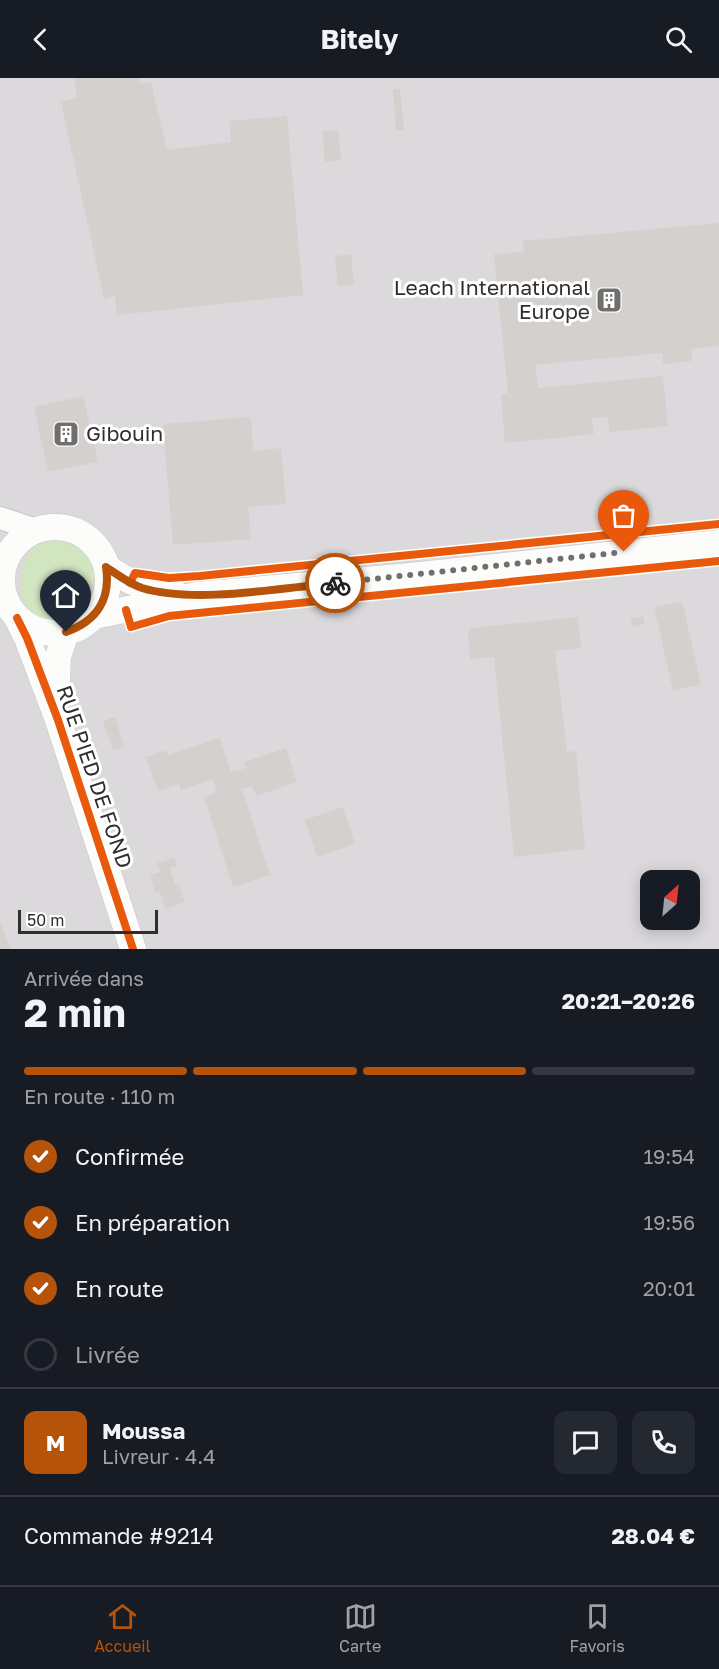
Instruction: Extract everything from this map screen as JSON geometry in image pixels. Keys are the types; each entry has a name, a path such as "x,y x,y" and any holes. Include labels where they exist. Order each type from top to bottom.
{"main road":[{"path":"53,526 80,532 97,547 106,567 108,580 106,596 94,616 82,626 55,634 37,630 17,618 6,604 2,591 2,560 16,543 36,530 53,526"},
{"path":"94,616 197,595 410,576 719,543"},
{"path":"106,567 142,588 197,595"},
{"name":"RUE PIED DE FOND","path":"17,618 27,638 58,720 133,949"},
{"name":"RUE PIED DE FOND","path":"58,720 55,686 58,657 66,632"}],"street":[{"path":"0,518 36,530"}],"shaded area":[{"path":"0,78 719,78 719,949 0,949"}],"green space":[{"path":"55,538 72,543 85,553 93,567 96,585 86,584 73,606 77,615 56,622 39,619 28,608 22,592 21,574 26,558 38,545"}],"building":[{"path":"74,78 138,78 140,84 151,82 167,150 231,142 229,121 287,116 303,295 117,315 115,296 104,299 61,102 77,98"},
{"path":"393,89 400,89 404,130 396,130"},
{"path":"338,130 341,160 325,162 322,131"},
{"name":"Leach International Europe","path":"719,223 719,346 691,349 692,361 663,364 662,353 535,365 538,388 663,376 668,426 610,432 608,417 592,418 594,434 505,443 501,394 508,393 494,254 524,252 523,241"},
{"path":"351,254 354,285 338,286 335,256"},
{"name":"Gibouin","path":"83,396 98,462 48,472 34,407"},
{"path":"251,417 253,451 281,448 286,504 248,507 251,539 173,545 163,424"},
{"path":"682,601 701,684 673,691 654,607"},
{"path":"643,616 645,624 632,627 631,619"},
{"path":"578,617 581,648 555,651 567,752 576,751 585,849 514,857 494,657 470,659 468,633 472,628"},
{"path":"115,717 124,746 113,750 103,721"},
{"path":"220,738 231,772 246,768 244,762 286,748 297,782 256,796 252,786 242,789 270,875 233,887 204,797 217,792 213,779 181,790 179,784 158,791 146,757 166,750 168,755"},
{"path":"343,807 355,844 317,857 305,820"},
{"path":"174,858 177,866 170,868 175,885 179,884 185,902 165,909 160,891 155,892 150,875 160,872 157,863"},
{"path":"0,922 11,949 0,949"}],"cycle path":[{"path":"130,583 135,573 169,578 200,576 719,524"},
{"path":"126,610 131,627 169,616 719,561"},
{"path":"17,618 27,638 58,720 133,949"}],"way so far":[{"path":"335,583 624,552"}],"place":[{"name":"Leach International Europe","path":"609,300"},
{"name":"Gibouin","path":"66,434"}],"route":[{"path":"66,632 86,623 102,605 108,586 106,567 142,588 197,595 335,583"}]}
